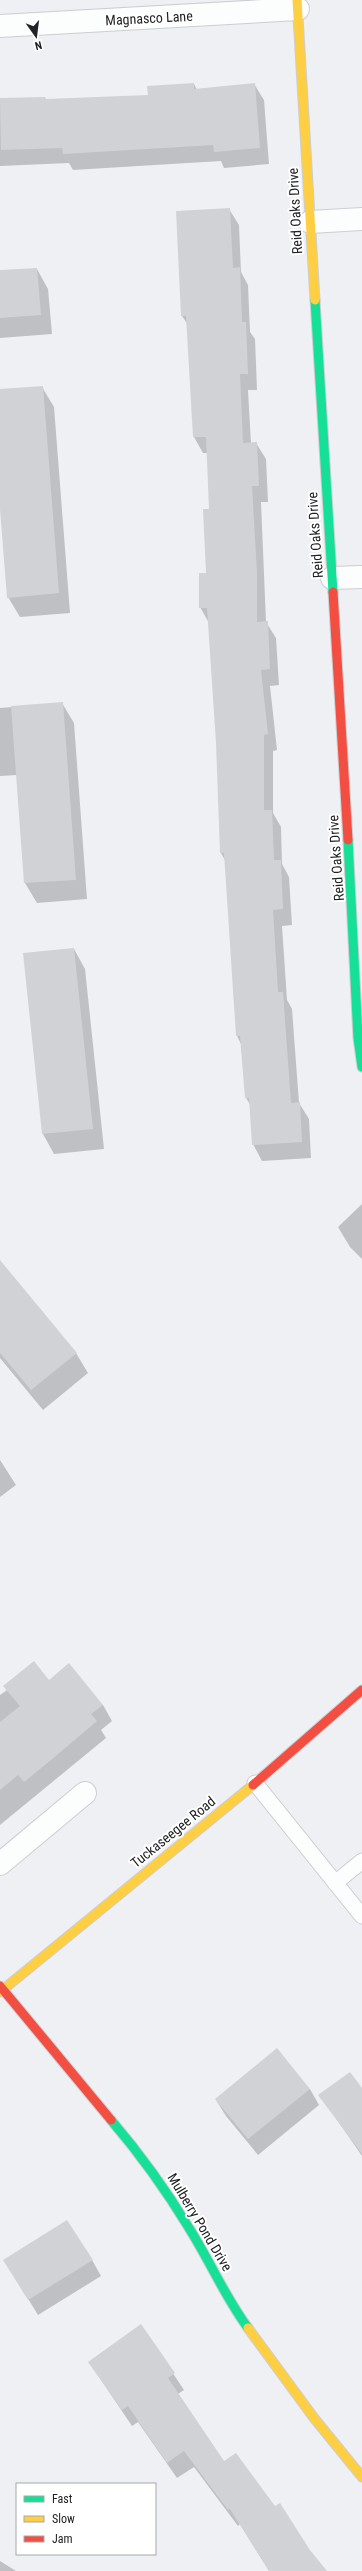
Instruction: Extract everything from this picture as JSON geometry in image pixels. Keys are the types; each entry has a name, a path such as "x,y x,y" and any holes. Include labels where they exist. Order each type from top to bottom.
{"street":[{"name":"Magnasco Lane","path":"0,26 298,4"},
{"name":"Reid Oaks Drive","path":"298,4 356,963 358,1038 362,1067"},
{"path":"310,222 362,219"},
{"path":"332,578 362,577"},
{"name":"Tuckaseegee Road","path":"1,1989 255,1782 362,1690"},
{"path":"0,1864 85,1793"},
{"name":"Mulberry Pond Drive","path":"1,1989 150,2166 190,2229 234,2309 314,2418 362,2477"}],"lane":[{"path":"255,1782 334,1883 362,1916"},
{"path":"334,1883 362,1861"}],"building":[{"path":"194,83 194,89 255,83 260,148 214,152 213,145 63,154 62,148 1,150 0,98 45,97 46,99 148,95 147,86"},
{"path":"230,208 233,268 240,267 242,322 246,322 248,374 240,374 243,443 257,442 259,486 252,486 257,573 257,622 268,621 270,669 261,670 268,734 264,735 264,810 272,810 274,860 281,860 283,909 273,910 278,992 283,992 291,1103 300,1102 302,1142 252,1145 249,1098 245,1098 240,1036 236,1036 224,853 220,853 216,743 207,608 199,608 199,573 206,573 203,509 209,509 206,437 193,437 186,316 181,316 176,211"},
{"path":"37,268 41,315 0,318 0,270"},
{"path":"43,386 59,593 7,598 0,509 0,389"},
{"path":"63,702 76,880 24,883 11,706"},
{"path":"74,948 93,1129 42,1134 23,953"},
{"path":"0,1260 77,1353 31,1390 0,1353"},
{"path":"34,1661 49,1680 69,1663 103,1705 91,1714 97,1721 51,1760 24,1782 18,1775 0,1790 0,1722 20,1706 3,1686"},
{"path":"277,2048 310,2089 248,2139 215,2099"},
{"path":"350,2072 362,2088 362,2154 318,2095"},
{"path":"67,2220 93,2260 28,2300 3,2260"},
{"path":"141,2324 175,2373 168,2378 224,2461 236,2453 275,2506 280,2503 310,2550 327,2571 269,2571 230,2509 228,2510 184,2451 167,2463 128,2406 122,2410 88,2362"}],"traffic: fast":[{"path":"315,300 333,592"},
{"path":"348,840 358,1038 362,1067"},
{"path":"111,2120 152,2172 171,2200 197,2240 232,2304 248,2328"}],"traffic: slow":[{"path":"297,0 315,300"},
{"path":"0,1992 253,1785"},
{"path":"248,2328 314,2418 362,2477"}],"traffic: jam":[{"path":"333,592 348,840"},
{"path":"253,1785 362,1690"},
{"path":"0,1986 111,2120"}]}
